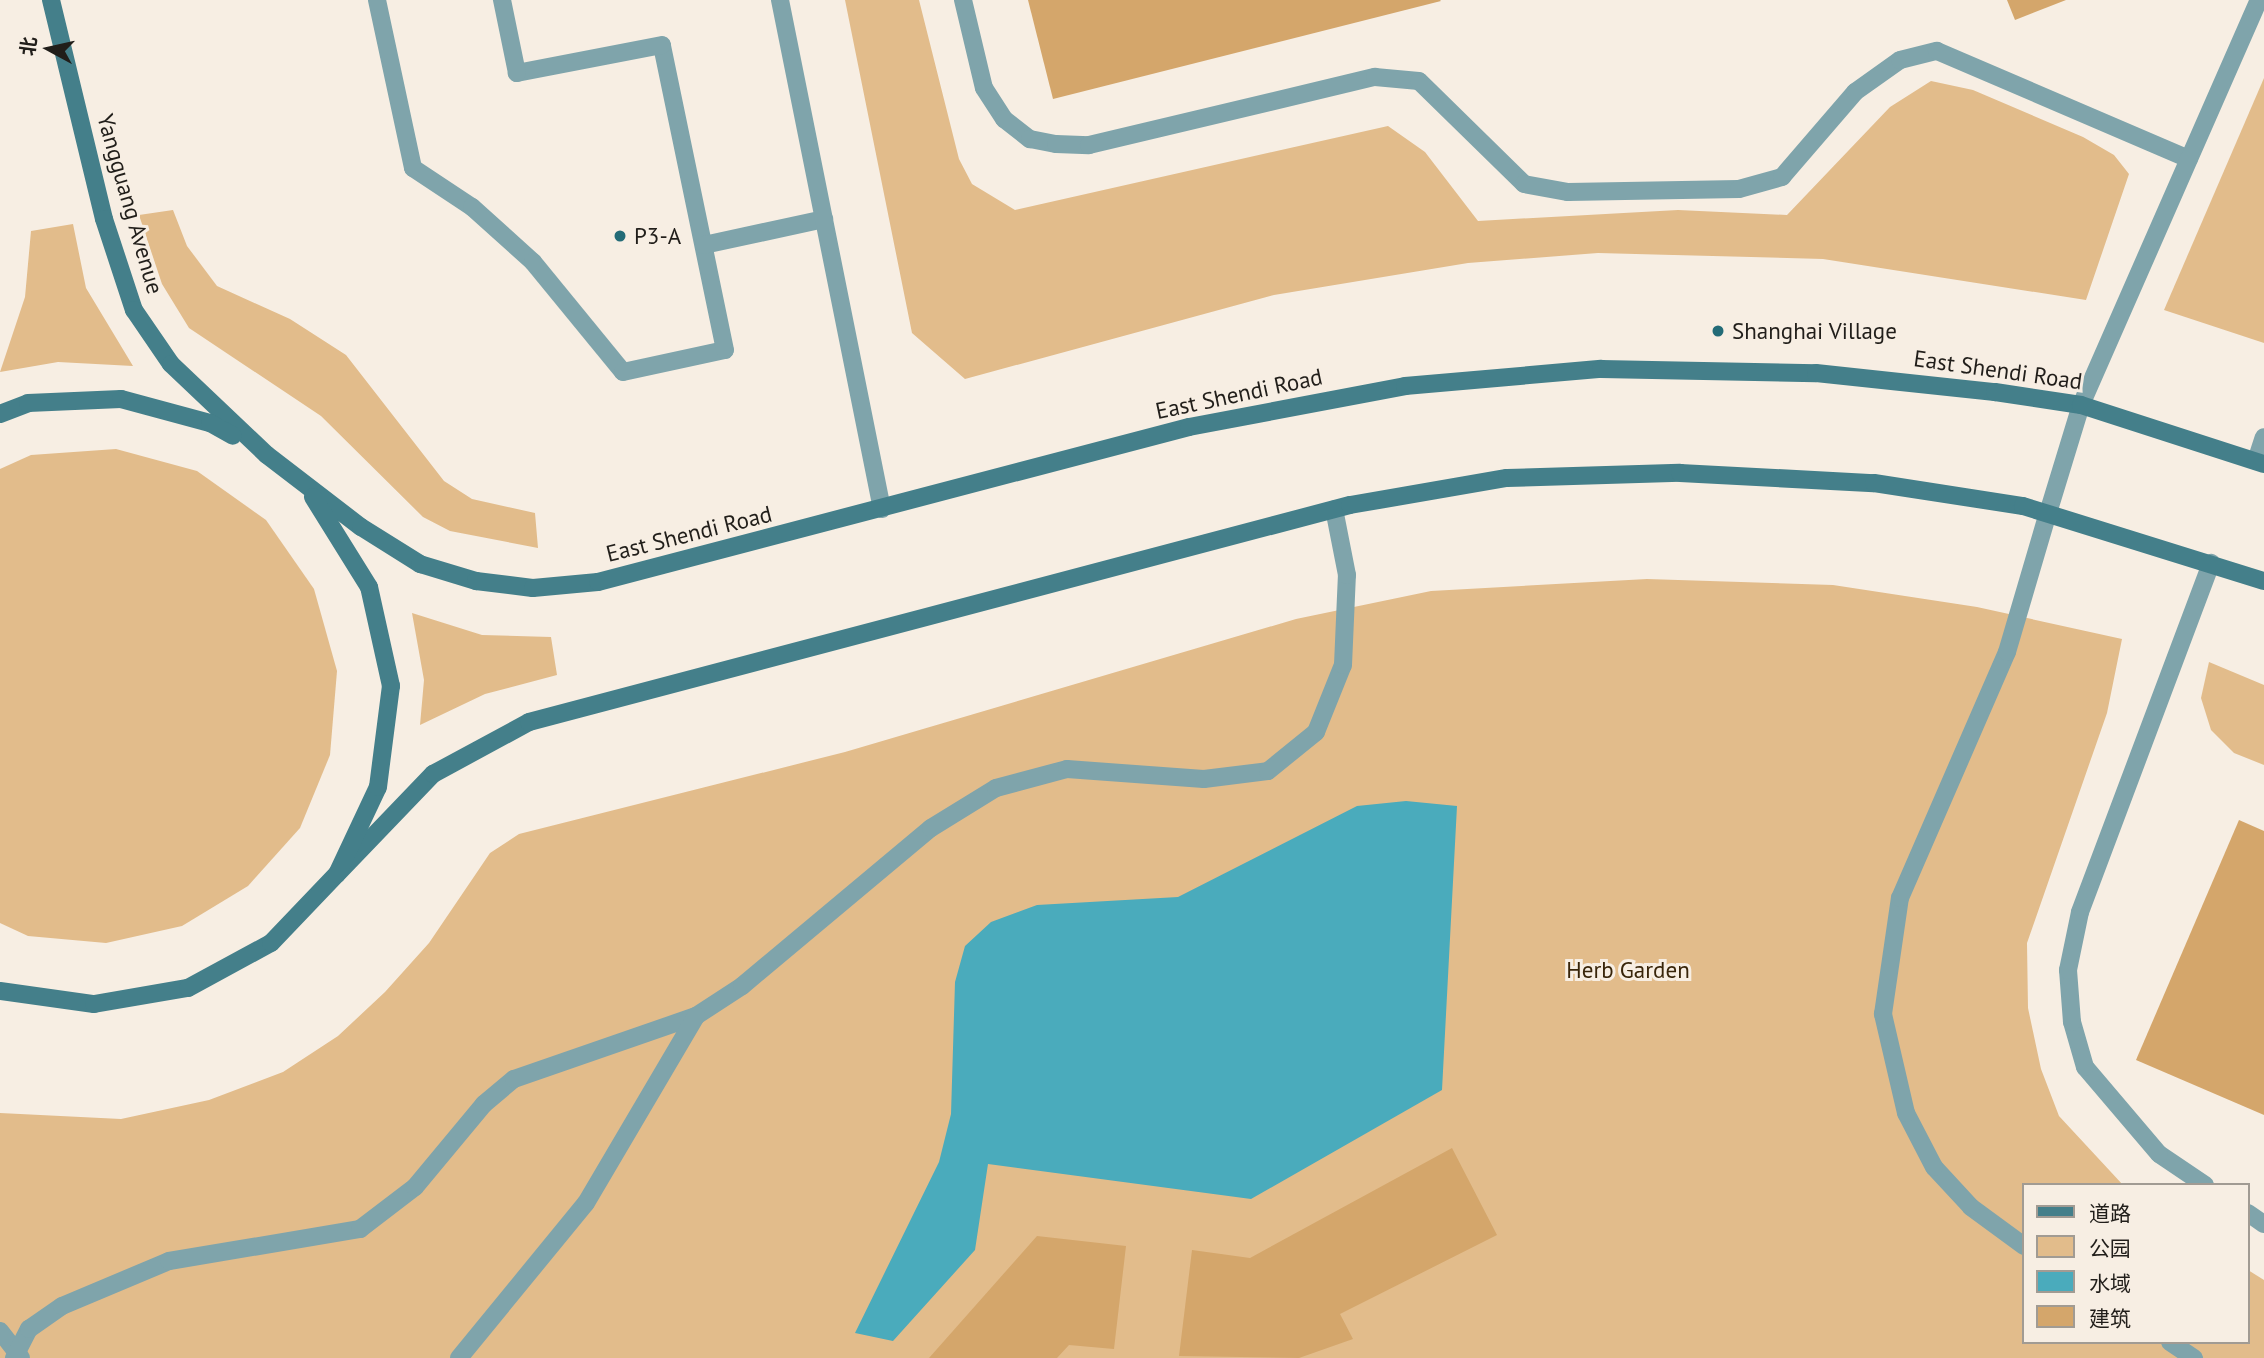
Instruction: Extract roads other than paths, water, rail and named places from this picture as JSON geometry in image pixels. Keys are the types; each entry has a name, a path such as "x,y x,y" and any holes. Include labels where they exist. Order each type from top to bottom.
{"street":[{"name":"Yangguang Avenue","path":"51,0 104,219 134,310 211,406 267,455"},
{"path":"377,0 413,168 472,207 533,262 623,372 726,350 662,45 517,73 502,0"},
{"path":"780,0 882,509"},
{"path":"963,0 984,88 1004,119 1030,139 1056,144 1089,145 1375,77 1419,81 1457,112 1524,184 1568,192 1739,189 1782,177 1855,92 1900,60 1937,51 2189,159"},
{"path":"2022,1245 1971,1207 1934,1167 1906,1113 1883,1014 1900,898 2007,652 2081,405 2259,0"},
{"path":"704,245 824,219"},
{"name":"East Shendi Road","path":"267,455 420,564 533,588 669,566 1189,427 1444,383 1601,369 1816,373 2081,405 2260,463"},
{"path":"0,414 28,404 121,399 210,423 267,455 316,500 369,587 391,686 378,788 337,874"},
{"path":"2260,463 2264,437"},
{"path":"0,991 94,1004 188,988 271,943 433,774 529,722 1334,509 1507,478 1680,473 1874,483 2048,513 2264,581"},
{"path":"17,1356 29,1329 62,1306 169,1261 360,1229 415,1187 484,1104 513,1079 696,1016 742,986 964,804 1032,774 1068,769 1203,779 1268,771 1316,732 1343,665 1347,575 1334,509"},
{"path":"2202,1183 2159,1154 2085,1067 2072,1022 2068,970 2080,912 2211,563"},
{"path":"459,1358 586,1203 696,1016"},
{"path":"0,1331 17,1356"},
{"path":"2173,1344 2194,1358"}],"water":[{"path":"1406,801 1457,806 1442,1090 1251,1199 988,1164 975,1250 893,1341 855,1333 939,1162 951,1114 955,982 965,946 991,922 1037,905 1178,897 1357,806"}],"place":[{"name":"P3-A","path":"620,236"},
{"name":"Shanghai Village","path":"1718,331"}],"park label":[{"name":"Herb Garden","path":"1628,970"}]}
